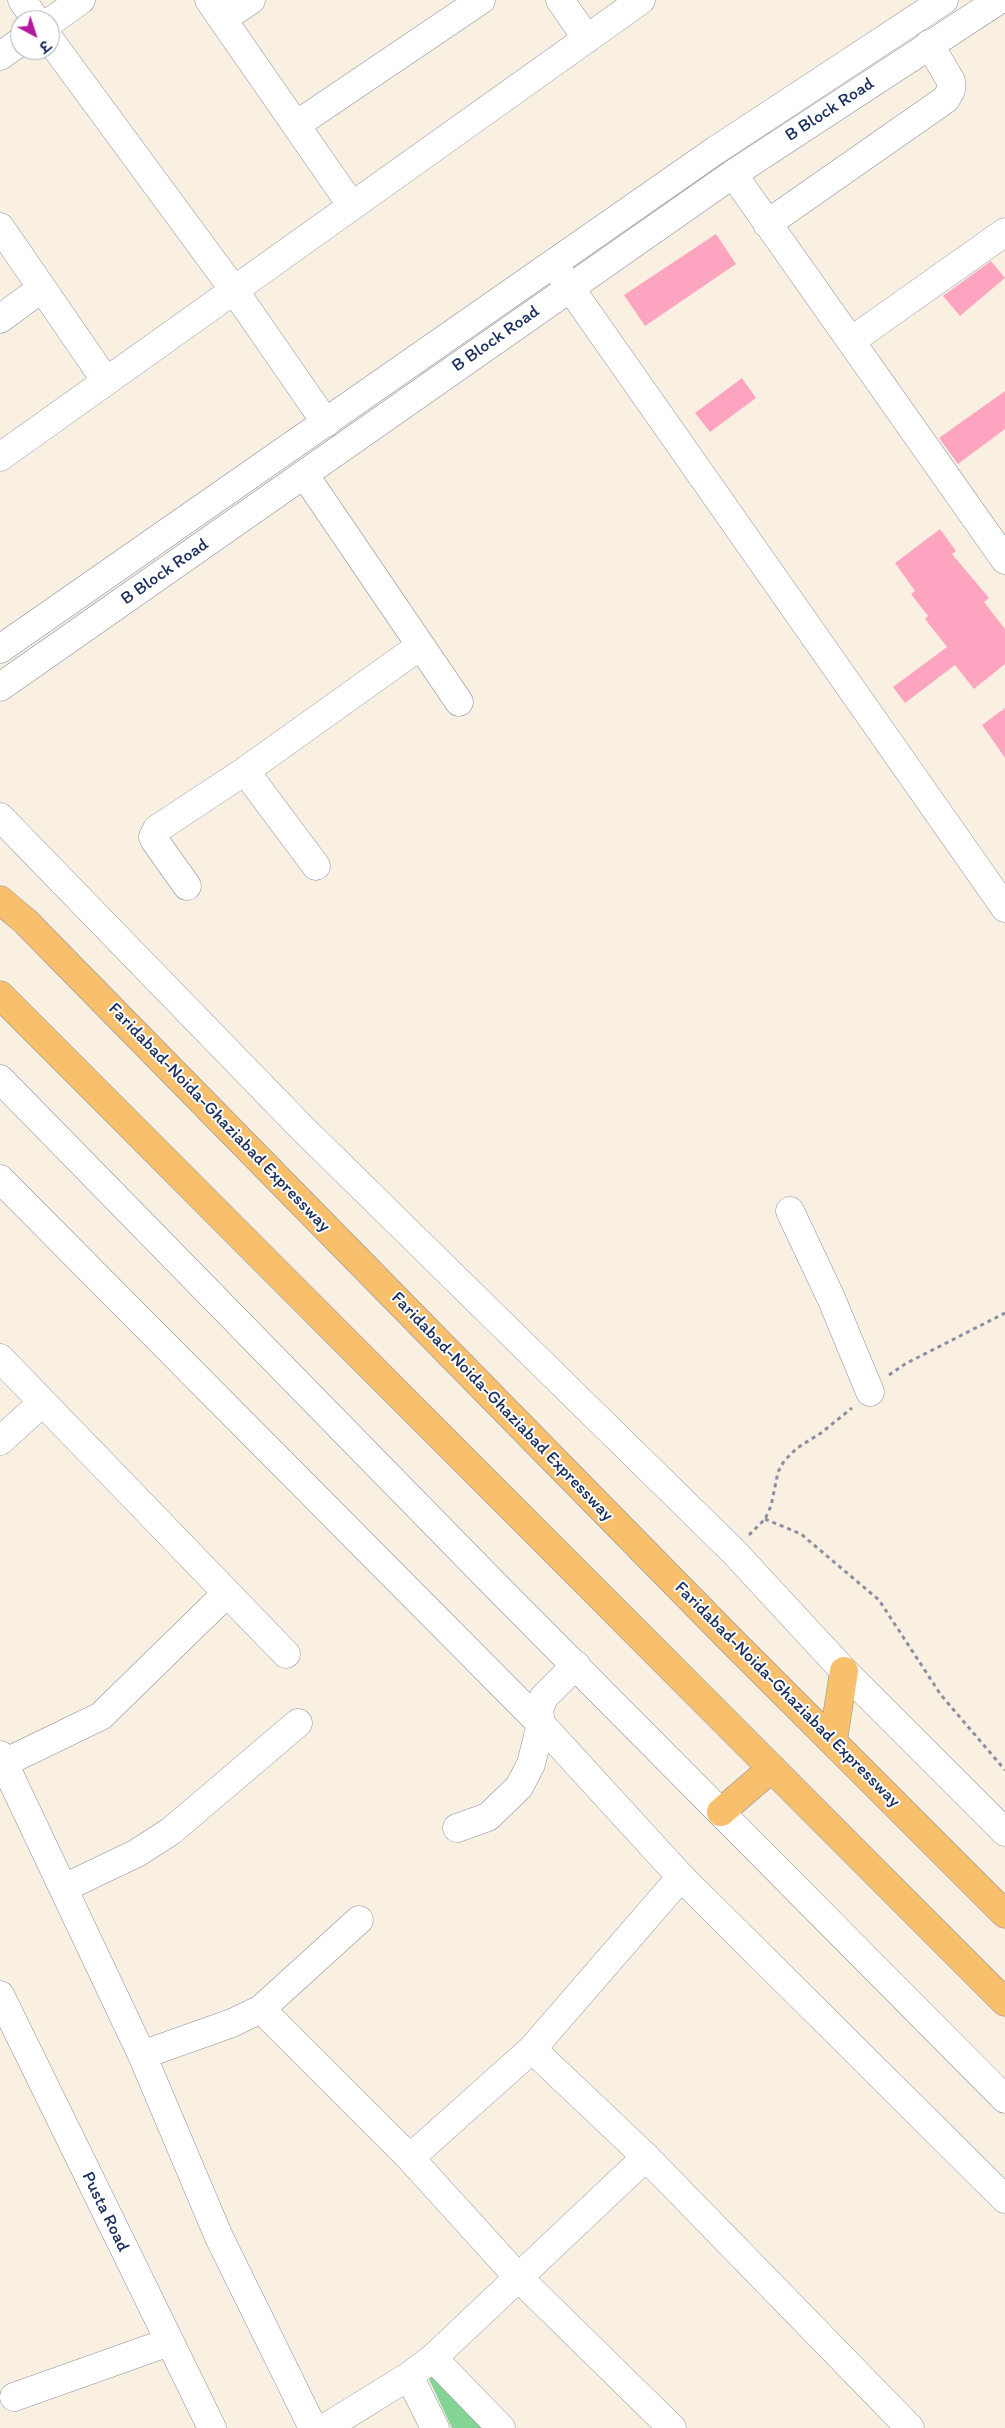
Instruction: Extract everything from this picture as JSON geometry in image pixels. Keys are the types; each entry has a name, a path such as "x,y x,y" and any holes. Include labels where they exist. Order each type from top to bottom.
{"main road":[{"name":"Faridabad-Noida-Ghaziabad Expressway","path":"0,900 25,921 725,1634 1005,1914"},
{"path":"0,995 682,1676 1005,2002"},
{"path":"833,1741 844,1671"},
{"path":"721,1812 772,1768"}],"street":[{"path":"60,15 81,0"},
{"path":"251,0 216,10 352,206"},
{"path":"296,125 481,0"},
{"path":"560,0 587,39"},
{"path":"0,456 641,0"},
{"path":"767,224 946,99 951,90 951,81 939,38 936,2"},
{"name":"B Block Road","path":"0,649 554,265 716,150 936,2"},
{"name":"B Block Road","path":"0,687 733,174 992,2"},
{"path":"60,54 234,290 326,423"},
{"path":"733,174 1005,560"},
{"path":"0,227 106,381"},
{"path":"851,341 1005,232"},
{"path":"554,265 1000,892"},
{"path":"0,319 42,288"},
{"path":"304,474 459,702"},
{"path":"187,886 155,841 154,833 245,771 420,646"},
{"path":"245,771 316,866"},
{"path":"0,817 302,1128 734,1552 844,1671 1005,1832"},
{"path":"0,1078 1005,2099"},
{"path":"0,1179 541,1724 681,1877 1005,2199"},
{"path":"790,1211 831,1298 870,1392"},
{"path":"0,1358 286,1654"},
{"path":"0,1441 42,1403"},
{"path":"227,1593 101,1716 2,1759 142,2055 219,2237 313,2428"},
{"path":"457,1828 488,1817 519,1787 531,1764 541,1724 539,1710 544,1697 576,1665"},
{"path":"64,1888 137,1853 171,1832 298,1723"},
{"path":"410,2158 532,2049 681,1877"},
{"path":"142,2055 232,2023 261,2009 359,1920"},
{"name":"Pusta Road","path":"0,1995 212,2428"},
{"path":"261,2009 410,2158 518,2276 672,2428"},
{"path":"532,2049 646,2157 910,2428"},
{"path":"325,2428 409,2376 433,2358 646,2157"},
{"path":"14,2397 169,2342"},
{"path":"433,2358 501,2428"},
{"path":"409,2376 435,2428"}],"path":[{"path":"734,1552 765,1519 771,1506 778,1472 784,1461 797,1448 840,1419 905,1364 1005,1314"},
{"path":"765,1519 802,1534 879,1600 941,1695 1005,1770"}],"green space":[{"path":"431,2375 482,2428 452,2428 428,2377"}],"building":[{"path":"716,234 736,264 645,326 624,295"},
{"path":"991,261 1005,278 960,316 943,296"},
{"path":"742,378 756,398 710,432 695,413"},
{"path":"1005,391 1005,429 958,464 939,438"},
{"path":"940,529 956,551 952,554 989,598 984,602 1005,629 1005,664 974,689 955,665 905,703 893,687 947,647 925,619 928,616 911,594 915,591 895,563"},
{"path":"1005,708 1005,758 982,725"}]}
